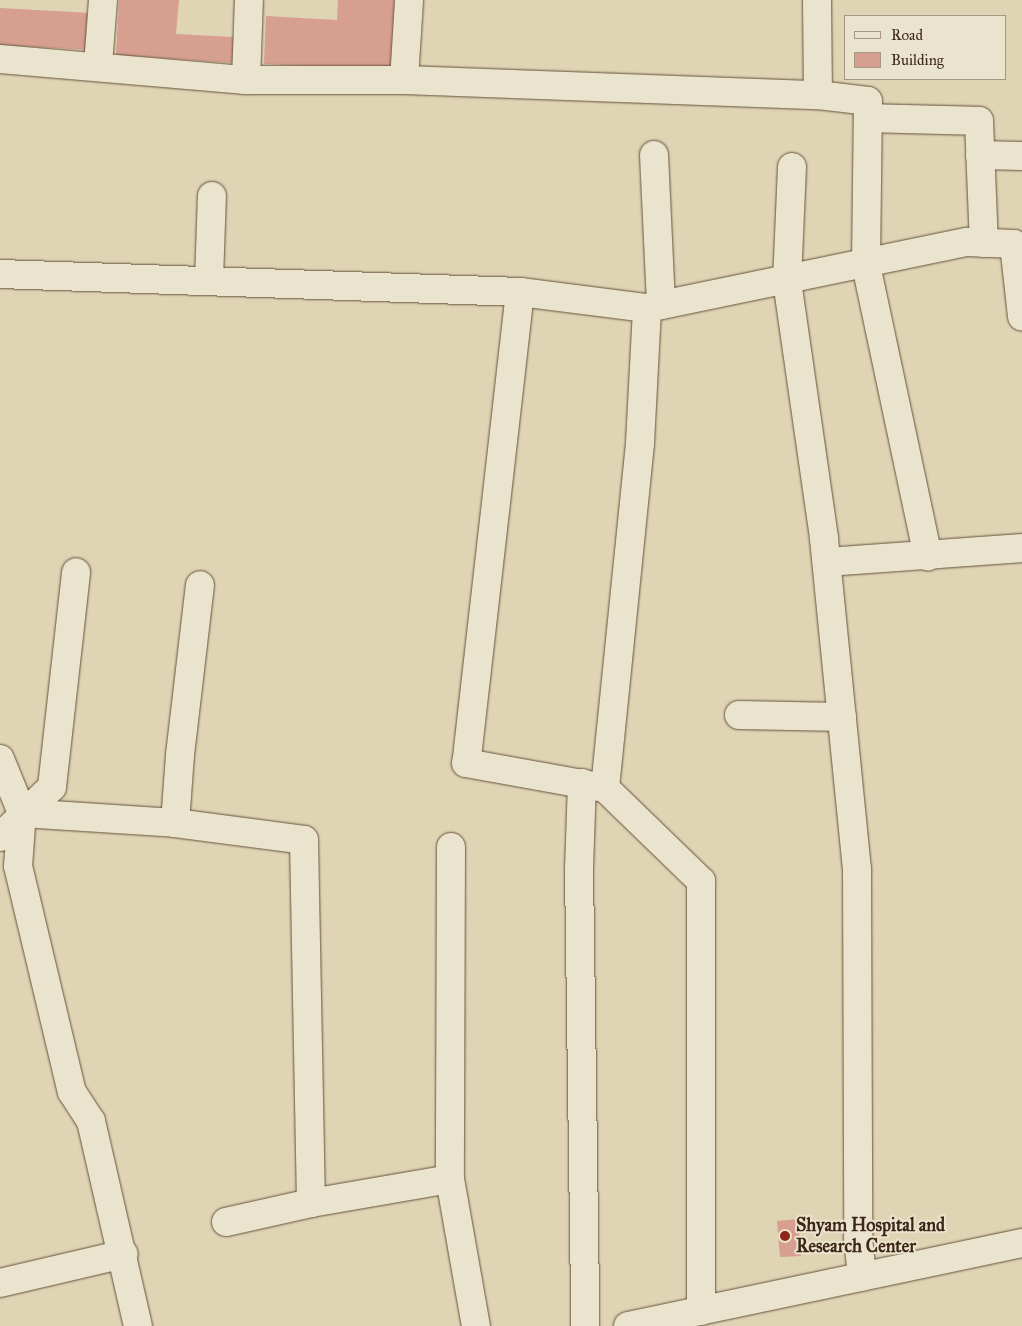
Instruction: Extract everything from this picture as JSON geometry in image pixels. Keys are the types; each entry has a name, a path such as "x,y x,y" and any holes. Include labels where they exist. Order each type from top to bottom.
{"street":[{"path":"98,65 102,0"},
{"path":"246,80 249,0"},
{"path":"404,80 409,0"},
{"path":"817,0 818,95"},
{"path":"0,59 98,65 246,80 404,80 818,95 868,100 866,265 928,556"},
{"path":"868,118 979,121 984,243"},
{"path":"585,1326 579,868 594,785 640,443 654,307 654,155"},
{"path":"980,155 1022,156"},
{"path":"792,167 787,281 826,562 857,869 858,1227 862,1277"},
{"path":"208,280 212,196"},
{"path":"0,274 520,292 654,307 866,265 967,242 1014,244 1021,309"},
{"path":"520,292 466,763 594,785 701,881 701,1311"},
{"path":"826,562 1022,548"},
{"path":"0,837 22,813 52,787 76,572"},
{"path":"175,823 180,755 200,585"},
{"path":"739,714 842,717"},
{"path":"0,759 22,813 18,866 72,1092 91,1121 124,1254 138,1326"},
{"path":"22,813 175,823 304,840 311,1203"},
{"path":"451,848 450,1179 476,1326"},
{"path":"226,1222 311,1203 450,1179"},
{"path":"628,1326 1022,1243"},
{"path":"0,1283 124,1254"}],"building":[{"path":"119,0 179,0 176,34 234,37 232,63 116,55"},
{"path":"338,0 396,0 393,70 264,64 266,16 337,20"},
{"path":"0,8 91,13 88,50 0,45"},
{"path":"798,1219 801,1256 780,1257 777,1221"}],"place":[{"name":"Shyam Hospital and Research Center","path":"785,1236"}]}
